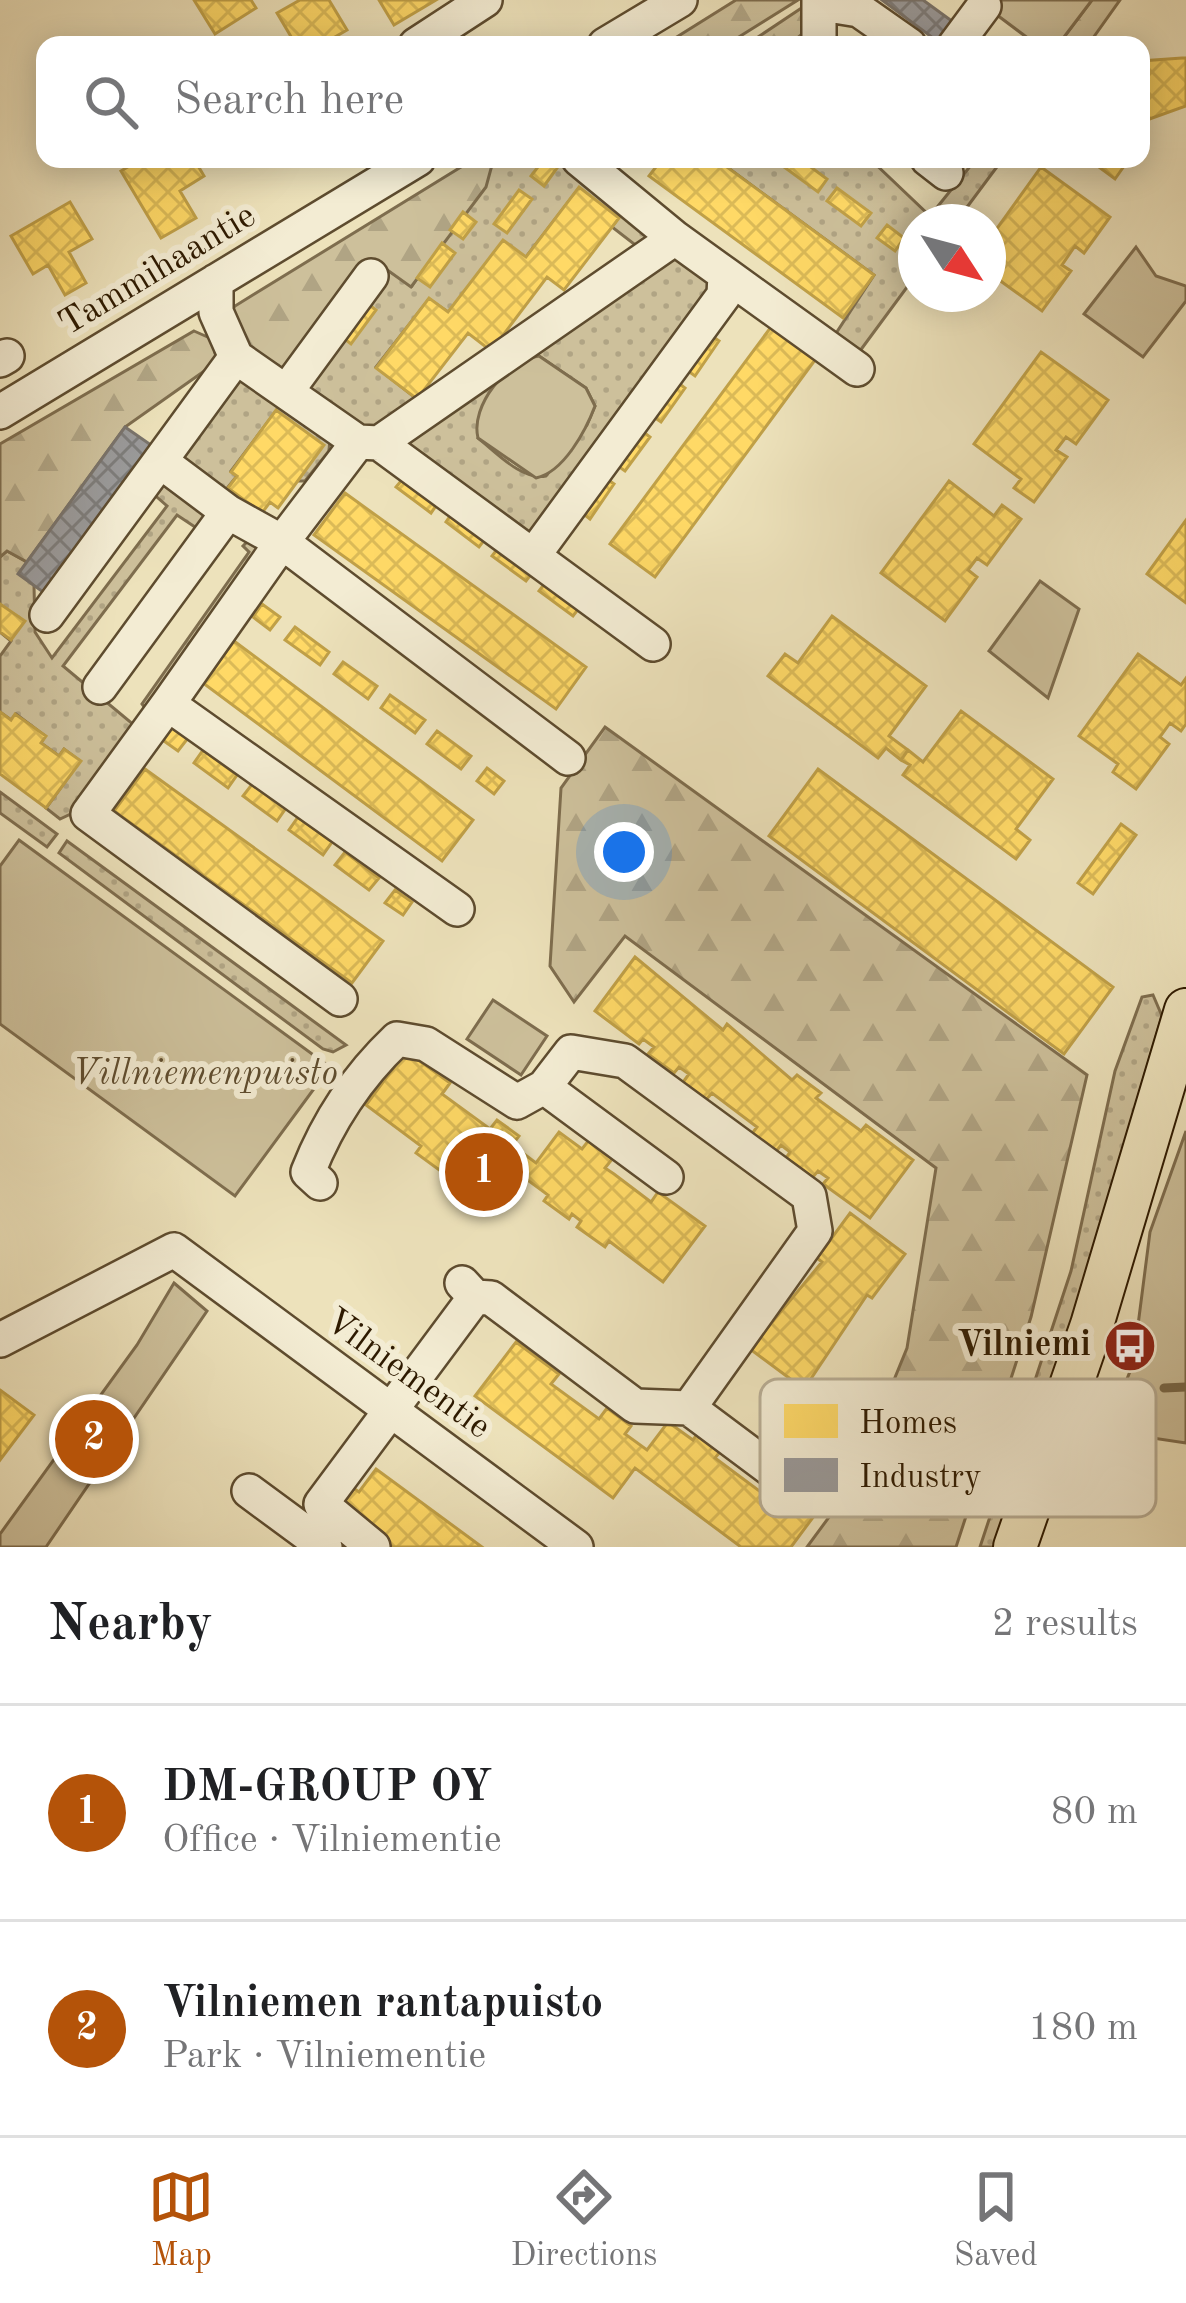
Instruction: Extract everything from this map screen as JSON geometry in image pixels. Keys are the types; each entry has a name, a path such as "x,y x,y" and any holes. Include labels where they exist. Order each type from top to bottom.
{"main road":[{"path":"1073,1379 1186,1010"},
{"path":"1015,1547 1025,1517"}],"street":[{"path":"430,36 485,0"},
{"path":"620,36 680,0"},
{"path":"819,36 821,2 859,10 896,36"},
{"path":"962,36 985,6"},
{"name":"Tammihaantie","path":"0,412 403,168"},
{"path":"590,168 675,238 857,369"},
{"path":"340,999 88,814 282,542 368,443 675,238"},
{"path":"533,556 724,296 725,274"},
{"path":"286,392 371,277"},
{"path":"216,281 216,312 236,357 533,556 653,644"},
{"path":"47,615 236,357"},
{"path":"160,461 228,512 282,542 568,758"},
{"path":"100,687 228,512"},
{"path":"167,704 457,909"},
{"path":"320,1183 308,1172 320,1143 367,1067 397,1039 426,1044 518,1102 544,1087 571,1052 626,1061 809,1196 815,1231 688,1408"},
{"path":"544,1087 666,1177"},
{"name":"Vilniementie","path":"0,1340 174,1250 194,1264 249,1325 328,1381 392,1412 576,1547"},
{"path":"373,1547 321,1504 392,1412 430,1344 468,1290 491,1298 635,1406 688,1408 760,1461"},
{"path":"249,1491 325,1547"}],"green space":[{"path":"736,0 798,0 740,36 678,36"},
{"path":"977,0 1092,0 1065,36 1025,36"},
{"path":"1092,0 1120,0 1094,36 1065,36"},
{"path":"809,3 813,25 800,36 760,36"},
{"path":"459,168 491,168 486,187 411,287 379,264 286,376 246,348 228,316 235,306"},
{"path":"491,168 580,168 651,225 647,254 612,227 618,218 579,188 526,257 448,312 429,299 376,367 417,399 398,427 361,428 299,383 383,267 412,286"},
{"path":"728,168 879,168 917,204 898,204 898,299 854,359 831,341 874,275"},
{"path":"969,168 996,168 969,204 940,204"},
{"path":"1136,247 1156,276 1186,286 1186,301 1143,357 1084,314"},
{"path":"666,253 720,276 529,542 395,439 497,370 506,376 478,438 519,470 546,476 587,425 595,406 586,388 539,356 511,372 502,366"},
{"path":"194,331 212,339 217,362 125,427 27,562 7,551 0,557 0,444"},
{"path":"539,356 586,388 595,406 565,459 536,478 478,438 477,425 494,386 515,366"},
{"path":"231,373 330,437 329,451 305,481 297,481 276,411 231,471 237,476 228,487 235,493 229,496 188,471 176,446"},
{"path":"168,483 200,505 207,518 198,529 177,515 63,666 134,725 79,810 60,819 46,808 80,761 64,749 59,756 41,743 45,736 16,714 11,720 0,712 0,656 11,641 0,632 0,557 7,551 27,562 19,574 34,585 35,632 52,658 167,506 150,491"},
{"path":"250,539 266,543 145,708 142,704 249,552 243,546"},
{"path":"1040,581 1079,609 1048,698 989,651"},
{"path":"605,727 1087,1075 1031,1317 1011,1379 894,1379 907,1348 936,1168 625,936 574,1002 550,966 561,788"},
{"path":"0,792 57,834 47,847 0,813"},
{"name":"Villniemenpuisto","path":"19,840 330,1067 235,1196 0,1024 0,866"},
{"path":"67,841 346,1045 333,1052 323,1049 59,853"},
{"path":"1153,995 1162,1016 1066,1343 1053,1379 1035,1379 1071,1271 1115,1071 1142,997"},
{"path":"493,1000 547,1036 521,1075 467,1039"},
{"path":"1186,1131 1186,1443 1156,1438 1156,1379 1127,1379 1133,1364 1150,1232"},
{"path":"174,1283 207,1311 46,1547 0,1547 0,1534 137,1345"},
{"path":"829,1517 966,1517 956,1547 807,1547"},
{"path":"990,1517 1005,1517 994,1547 980,1547"}],"building: Homes":[{"path":"194,0 251,0 256,8 215,34"},
{"path":"300,0 329,0 347,30 337,36 291,36 277,13"},
{"path":"379,0 436,0 394,25"},
{"path":"1186,58 1186,106 1150,119 1150,60"},
{"path":"199,168 204,176 180,191 196,218 161,238 121,171"},
{"path":"537,168 557,168 544,186 531,176"},
{"path":"655,168 728,168 874,275 843,318 649,176"},
{"path":"785,168 812,168 827,179 818,192"},
{"path":"1040,168 1110,217 1084,253 1075,246 1062,265 1071,271 1042,311 1006,285 1006,216"},
{"path":"1100,168 1123,168 1115,179"},
{"path":"579,187 619,218 564,290 547,277 491,351 468,333 417,399 376,368 429,298 448,312 503,240 526,257"},
{"path":"837,188 871,213 861,226 827,201"},
{"path":"519,190 532,199 507,233 494,224"},
{"path":"70,202 92,239 69,252 86,283 65,295 48,265 33,274 11,236"},
{"path":"463,212 476,222 463,239 450,230"},
{"path":"887,225 898,233 898,247 895,251 877,238"},
{"path":"442,243 455,253 430,287 417,278"},
{"path":"363,300 376,310 351,344 338,334"},
{"path":"771,327 815,360 655,577 610,544"},
{"path":"706,332 719,341 695,376 681,366"},
{"path":"1041,352 1108,400 1076,444 1066,437 1056,450 1067,457 1034,502 1014,488 1021,479 974,444"},
{"path":"672,378 685,388 661,422 648,413"},
{"path":"276,410 324,445 278,508 270,502 262,513 228,488 237,476 231,472"},
{"path":"637,427 650,437 625,471 612,462"},
{"path":"406,475 440,500 431,513 396,487"},
{"path":"601,475 614,484 590,519 577,509"},
{"path":"949,481 994,516 1002,505 1021,519 987,565 977,558 968,570 977,577 945,621 881,573"},
{"path":"345,493 586,667 556,709 314,535"},
{"path":"455,509 489,534 479,547 446,522"},
{"path":"1186,520 1186,603 1147,574"},
{"path":"502,543 536,568 526,581 492,556"},
{"path":"549,578 583,603 573,616 539,591"},
{"path":"0,604 25,621 11,640 0,632"},
{"path":"262,604 280,617 270,630 253,617"},
{"path":"832,616 926,686 889,736 908,750 901,760 886,748 878,758 768,676 785,654 798,663"},
{"path":"295,627 329,652 320,665 285,640"},
{"path":"234,641 473,820 442,861 203,683"},
{"path":"1138,654 1181,685 1186,678 1186,724 1181,731 1170,723 1160,737 1169,744 1136,789 1113,772 1118,764 1079,736"},
{"path":"343,662 377,686 368,699 334,674"},
{"path":"390,695 425,720 415,733 381,708"},
{"path":"961,711 1053,779 1016,829 1030,840 1016,859 903,775 910,765 901,760 908,750 923,762"},
{"path":"0,712 11,720 15,714 46,736 41,743 59,756 64,749 81,761 46,808 0,774"},
{"path":"171,726 188,738 178,751 161,739"},
{"path":"437,731 471,756 461,769 427,744"},
{"path":"203,750 237,775 228,788 194,763"},
{"path":"487,768 504,781 494,794 477,781"},
{"path":"145,769 383,941 352,983 114,811"},
{"path":"818,769 1113,987 1064,1054 769,836"},
{"path":"253,783 286,808 277,821 243,796"},
{"path":"298,817 332,842 323,855 289,830"},
{"path":"1121,824 1136,835 1093,894 1078,883"},
{"path":"345,852 379,878 369,890 335,865"},
{"path":"395,890 412,902 403,915 385,903"},
{"path":"635,957 723,1030 727,1024 792,1080 797,1075 821,1093 816,1098 861,1131 866,1125 913,1160 870,1218 823,1184 828,1178 818,1171 812,1178 786,1158 790,1152 781,1145 775,1153 751,1135 757,1127 712,1093 704,1102 681,1085 689,1074 679,1067 674,1073 648,1054 654,1047 643,1039 639,1044 595,1011"},
{"path":"406,1051 450,1083 442,1094 490,1129 497,1120 519,1136 512,1145 536,1163 559,1132 582,1149 589,1140 613,1158 605,1168 651,1202 658,1192 705,1226 663,1282 609,1241 605,1247 577,1227 581,1221 572,1214 569,1219 544,1201 548,1195 525,1178 503,1209 479,1191 476,1196 446,1167 442,1172 416,1153 421,1146 366,1105"},
{"path":"850,1213 905,1254 872,1298 867,1295 811,1379 790,1379 750,1349 822,1262 817,1258"},
{"path":"516,1342 559,1374 551,1384 599,1419 607,1408 631,1426 625,1434 647,1450 668,1422 693,1440 699,1431 723,1448 715,1458 760,1492 760,1517 813,1517 791,1547 741,1547 635,1468 613,1498 475,1396"},
{"path":"0,1390 34,1415 0,1460"},
{"path":"376,1469 482,1547 393,1547 338,1506 352,1487 359,1492"}],"building: Industry":[{"path":"882,0 923,0 956,24 947,36 930,36"},
{"path":"125,427 151,445 43,592 18,574"}],"waterway":[{"path":"1164,1388 1186,1387"}],"place":[{"name":"DM-GROUP OY","path":"484,1172"},
{"name":"Vilniemi","path":"1130,1346"},
{"name":"Vilniemen rantapuisto","path":"94,1439"}]}
